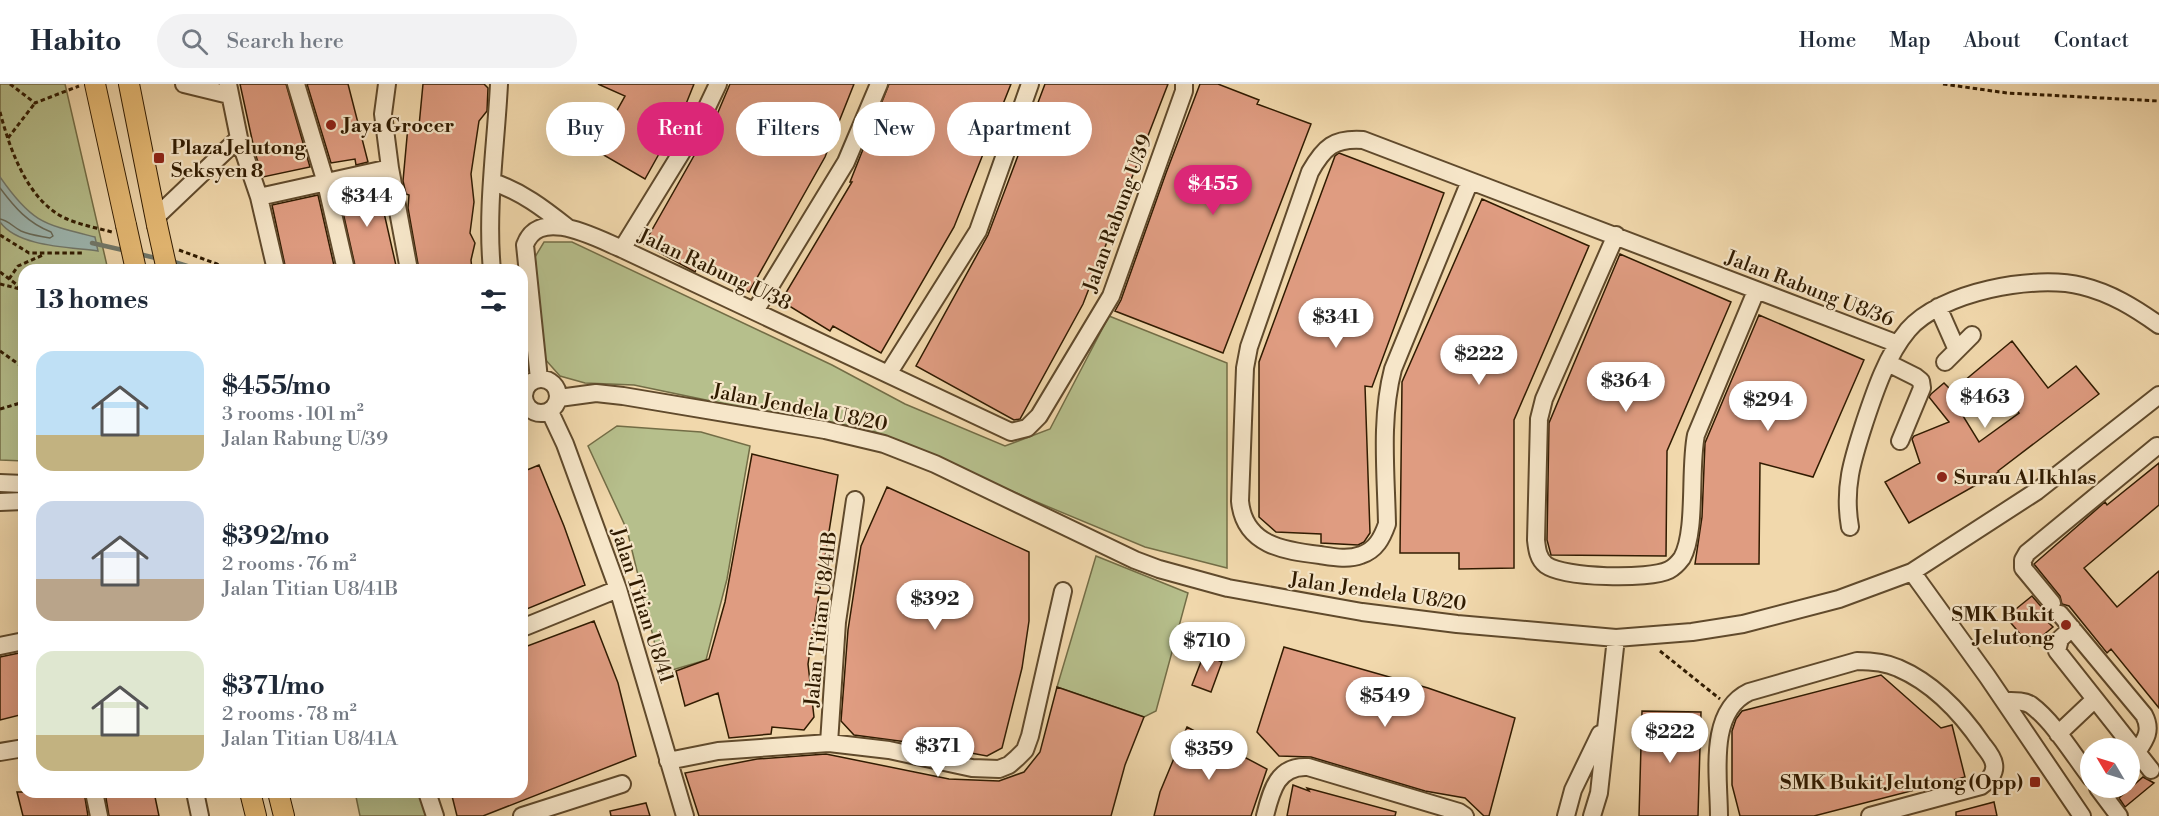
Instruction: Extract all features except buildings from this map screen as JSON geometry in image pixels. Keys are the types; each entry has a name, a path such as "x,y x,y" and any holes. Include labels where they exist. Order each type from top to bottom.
{"main road":[{"path":"94,84 123,230 134,264"},
{"path":"129,84 166,264"},
{"path":"252,798 256,816"},
{"path":"280,798 284,816"}],"street":[{"path":"184,84 228,90 239,138 260,197 275,264"},
{"path":"296,84 326,183 345,264"},
{"path":"387,84 383,114 390,168 408,264"},
{"path":"491,264 490,249 499,84"},
{"path":"622,249 699,124 718,84"},
{"path":"755,311 846,162 879,84"},
{"path":"888,374 978,231 1030,84"},
{"name":"Jalan Rabung U/39","path":"1011,432 1026,428 1039,416 1111,296 1184,91 1184,84"},
{"path":"157,221 239,138"},
{"name":"Jalan Rabung U8/36","path":"1470,181 1393,369 1387,392 1385,414 1387,524 1382,538 1361,556 1345,558 1289,552 1274,547 1261,539 1241,515 1245,368 1249,347 1310,172 1326,149 1336,142 1349,139 1363,140 1898,344 1909,329 1938,308 1963,296 2023,284 2057,283 2081,286 2112,296 2137,309 2159,325"},
{"path":"260,197 390,168"},
{"path":"493,182 513,189 535,202 567,227"},
{"name":"Jalan Rabung U/38","path":"527,264 525,245 533,231 544,227 567,227 622,249 1011,432"},
{"path":"1616,235 1544,399 1539,418 1536,540 1538,553 1544,564 1558,571 1618,577 1653,574 1668,570 1680,561 1687,547 1690,531 1692,452 1696,435 1756,291"},
{"name":"Jalan Rabung U/38","path":"528,274 539,379"},
{"path":"1938,308 1951,356 1972,335"},
{"path":"1850,527 1846,507 1852,460 1869,409 1898,344"},
{"path":"1888,363 1921,381 1922,388 1900,441"},
{"path":"528,385 539,379 557,388 554,405 540,414 531,410 528,406"},
{"name":"Jalan Jendela U8/20","path":"554,405 596,393 623,396 825,430 884,444 934,464 1135,560 1228,588 1362,612 1457,624 1616,638 1692,632 1743,624 1839,599 1912,572 2037,491 2159,394"},
{"name":"Jalan Titian U8/41","path":"554,405 565,444 618,589 685,816"},
{"path":"2140,748 2148,736 2147,721 2023,568 2023,560 2027,554 2157,446"},
{"path":"0,483 18,483"},
{"name":"Jalan Titian U8/41B","path":"829,743 837,622 855,500"},
{"path":"0,502 18,501"},
{"path":"1912,572 2082,816"},
{"path":"528,626 618,589"},
{"path":"668,761 718,751 829,743 889,750 972,768 999,769 1010,765 1024,750 1030,736 1063,591"},
{"path":"2072,628 2060,639 2057,651 2126,738"},
{"path":"1592,816 1599,793 1616,638"},
{"path":"0,646 18,642"},
{"path":"1719,816 1719,740 1723,722 1736,700 1749,692 1857,662 1872,661 1898,668 1940,695 1970,726 1995,766 1988,782 1981,786 1870,816"},
{"path":"2058,734 2095,699"},
{"path":"2004,701 2030,704 2058,734 2080,763"},
{"path":"1566,816 1573,790 1607,717"},
{"path":"0,753 18,749"},
{"path":"2140,756 2156,776"},
{"path":"1265,816 1280,777 1298,767 1308,767 1427,802 1465,816"},
{"path":"522,816 622,784"},
{"path":"95,798 99,816"},
{"path":"196,798 200,816"},
{"path":"430,798 435,816"},
{"path":"2106,798 2119,816"}],"path":[{"path":"10,84 35,102"},
{"path":"8,138 35,102 84,84"},
{"path":"1943,84 2007,93 2159,102"},
{"path":"0,112 18,165 35,192 55,212 65,219 123,230"},
{"path":"0,236 29,253 82,254"},
{"path":"177,250 217,264"},
{"path":"23,264 44,255"},
{"path":"9,279 18,266"},
{"path":"0,272 18,286"},
{"path":"0,284 18,289"},
{"path":"0,351 18,364"},
{"path":"0,409 18,404"},
{"path":"1642,636 1730,707"}],"green space":[{"path":"0,84 65,84 107,264 18,264 18,461 0,460"},
{"path":"544,242 572,242 832,365 905,404 1005,446 1050,429 1109,316 1227,363 1227,568 1145,547 914,447 862,427 797,419 634,385 585,383 560,376 544,358 535,257"},
{"path":"617,426 701,432 750,446 727,579 706,660 662,673 627,530 588,446"},
{"path":"1096,556 1188,593 1156,711 1144,717 1057,687"},
{"path":"356,798 422,798 428,816 360,816"}],"water":[{"path":"0,177 30,213 63,229 95,237 98,251 59,247 31,241 8,230 0,222"}],"waterway":[{"path":"92,243 127,251"},
{"path":"139,254 160,259"},
{"path":"171,261 181,264"}],"place":[{"name":"Jaya Grocer","path":"331,125"},
{"name":"Plaza Jelutong Seksyen 8","path":"159,158"},
{"name":"Surau Al Ikhlas","path":"1942,477"},
{"name":"SMK Bukit Jelutong","path":"2066,625"},
{"name":"SMK Bukit Jelutong (Opp)","path":"2035,782"}]}
